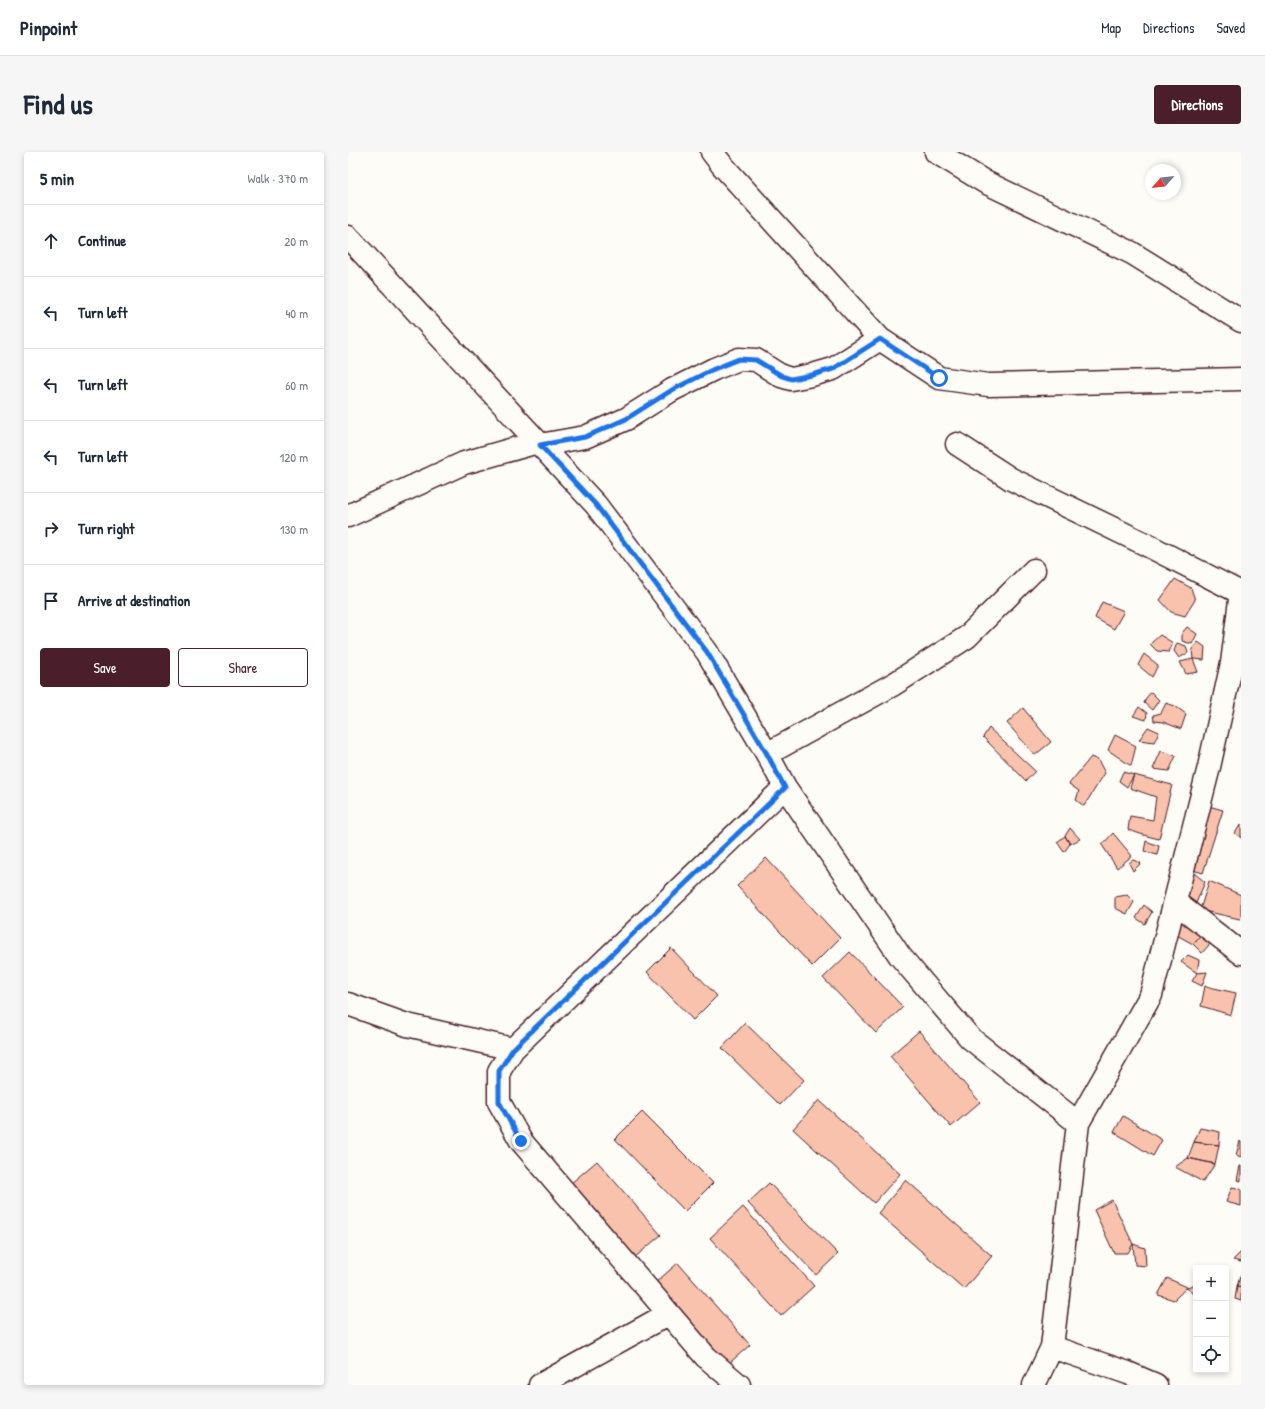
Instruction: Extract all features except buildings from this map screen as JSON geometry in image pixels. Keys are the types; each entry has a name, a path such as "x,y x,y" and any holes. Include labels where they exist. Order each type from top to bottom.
{"street":[{"path":"936,152 985,182 1132,253 1241,321"},
{"path":"721,156 880,339 939,378 988,385 1241,379"},
{"path":"348,237 596,505 707,652 767,754 785,788 900,956 970,1038 1078,1123"},
{"path":"348,516 464,463 539,444 585,437 626,419 672,390 739,359 756,360 782,376 791,379 833,369 880,339"},
{"path":"956,444 1011,479 1143,543 1241,593 1237,664 1151,995 1078,1123 1052,1347 1034,1385"},
{"path":"767,754 894,684 967,636 1034,570"},
{"path":"739,1385 706,1357 521,1141 499,1102 499,1071 513,1049 785,788"},
{"path":"1175,902 1241,953"},
{"path":"348,1004 407,1025 513,1049"},
{"path":"540,1385 668,1314"},
{"path":"1052,1347 1128,1379 1156,1385"}],"route":[{"path":"521,1141 499,1102 499,1071 513,1049 785,788 767,754 707,652 596,505 540,445 585,437 626,419 672,390 714,369 739,359 756,360 782,376 791,379 833,369 880,339 939,378"}]}
